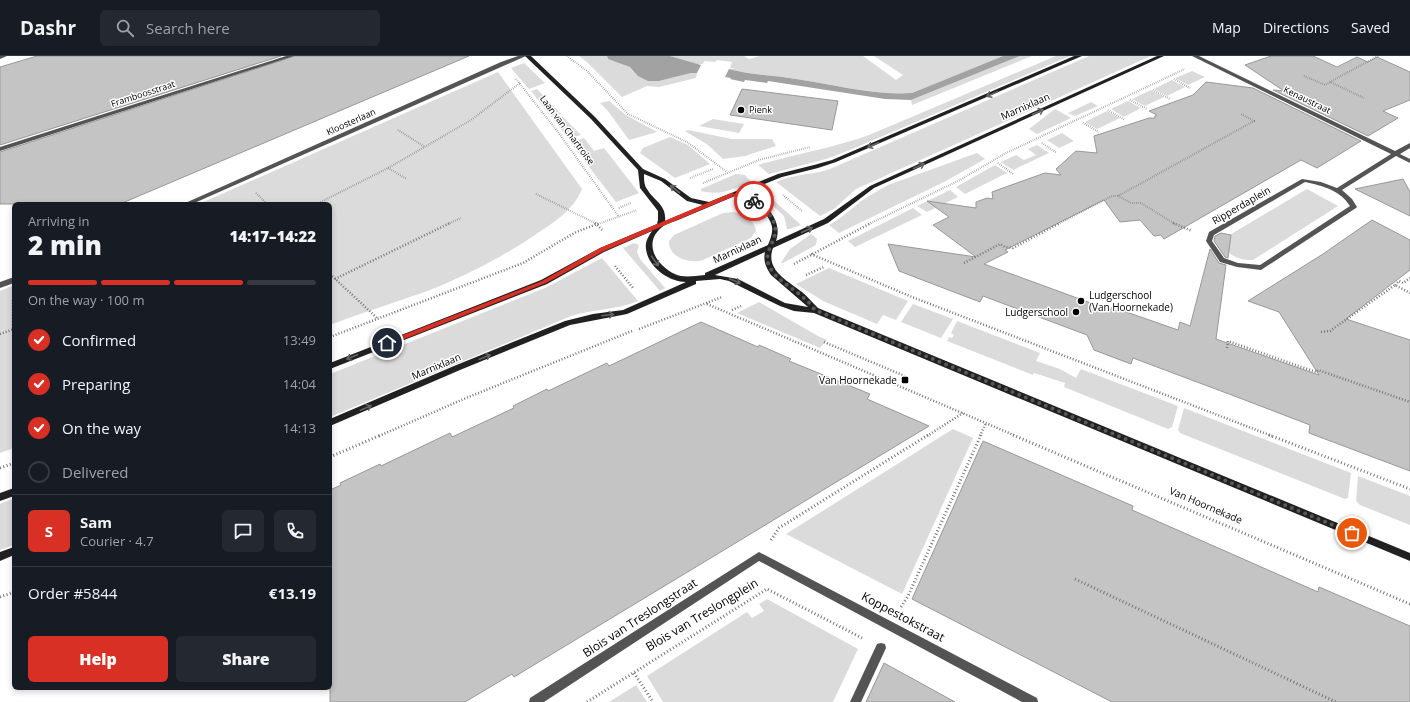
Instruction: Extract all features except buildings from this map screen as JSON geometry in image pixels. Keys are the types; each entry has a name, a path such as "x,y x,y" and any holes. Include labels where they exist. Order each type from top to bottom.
{"main road":[{"name":"Laan van Chartroise","path":"528,56 593,118 641,170 663,180 689,200 710,204"},
{"path":"332,365 544,282 598,252 733,194 780,175 834,162 1080,56"},
{"name":"Marnixlaan","path":"332,422 457,368 568,323 592,317 624,312 697,280 830,219 839,213 857,195 872,187 1161,56"},
{"path":"641,170 643,188 661,211 662,219 652,235 649,248 652,257 662,271 668,275 681,280 697,280 711,277 736,280 746,287 792,308 815,310 1410,557"},
{"path":"733,194 752,199 770,215 776,230 775,239 768,257 769,267 786,285 804,298 815,310"},
{"path":"0,497 12,493"},
{"path":"0,557 12,552"}],"street":[{"path":"0,57 4,56"},
{"name":"Framboosstraat","path":"0,149 292,56"},
{"name":"Kloosterlaan","path":"191,202 523,56"},
{"name":"Kenaustraat","path":"1195,56 1410,161"},
{"path":"1338,190 1410,145"},
{"name":"Ripperdaplein","path":"1304,180 1338,190 1350,198 1354,206 1261,268 1237,265 1222,260 1209,241 1210,237 1211,234 1304,180"},
{"path":"0,285 12,280"},
{"name":"Koppestokstraat","path":"759,556 1033,702"},
{"name":"Blois van Treslongstraat","path":"534,702 759,556"},
{"path":"855,702 881,648"}],"path":[{"path":"567,56 587,71 628,114 687,142 728,172"},
{"path":"1304,76 1324,84 1378,56"},
{"name":"Laan van Chartroise","path":"503,64 520,83 558,132 619,217"},
{"path":"1174,80 1190,88"},
{"path":"1330,82 1364,98"},
{"path":"321,202 388,168 471,120 520,83"},
{"path":"1153,90 1170,99"},
{"path":"1130,100 1147,109"},
{"path":"1108,110 1125,120"},
{"path":"1118,196 1254,121 1241,114"},
{"path":"380,118 425,147"},
{"path":"1083,123 1099,132"},
{"path":"1042,142 1057,153"},
{"path":"998,163 1013,174"},
{"path":"388,168 406,179"},
{"path":"687,179 713,169"},
{"path":"777,190 807,215"},
{"path":"536,194 597,224"},
{"path":"964,263 1000,244 1005,247 1013,248 1112,196 1118,196 1131,203 1141,203 1178,226 1210,237"},
{"path":"335,279 461,218"},
{"path":"811,254 912,297 1410,489"},
{"path":"613,264 638,293"},
{"path":"332,276 378,319"},
{"path":"1321,332 1330,331 1399,281 1403,283 1410,278"},
{"path":"1395,285 1410,293"},
{"name":"Van Hoornekade","path":"706,304 1410,604"},
{"path":"0,334 12,330"},
{"path":"1227,348 1228,341 1316,372 1318,370 1410,402"},
{"path":"824,342 907,377"},
{"path":"759,556 779,528 963,413"},
{"path":"890,625 908,596 986,423"},
{"path":"0,468 12,464"},
{"path":"1075,579 1336,702"},
{"name":"Blois van Treslongplein","path":"587,702 767,589 881,648"},
{"path":"0,597 12,593"},
{"path":"634,673 653,702"}],"shaded area":[{"path":"579,56 607,56 608,59 622,63 659,81 691,73 697,73 696,78 659,87 647,86 622,97"},
{"path":"607,56 670,56 701,65 697,73 691,73 659,81 648,81 638,76 630,67 608,59"},
{"path":"670,56 744,56 749,59 760,56 863,56 896,80 903,75 874,56 1003,56 912,93 883,93 737,71 729,69 735,69 730,68 732,62 717,60 715,62 704,61 703,64 695,64"},
{"path":"1003,56 1020,56 911,100 885,99 768,81 767,83 745,80 744,82 725,77 729,69 745,73 788,78 883,93 912,93"},
{"path":"1020,56 1032,56 912,105 911,100"},
{"path":"1056,56 1070,56 826,159 769,174 758,165 842,144 869,135"},
{"path":"1089,56 1151,56 856,189 834,209 820,216 776,182 789,177 830,169"},
{"path":"524,63 545,83 529,89 511,68"},
{"path":"1192,71 1205,77 1188,85 1175,78"},
{"path":"498,72 582,189 574,204 568,210 549,225 509,252 453,280 425,292 332,324 332,202 204,202"},
{"path":"1172,80 1185,87 1167,96 1154,89"},
{"path":"537,89 561,114 551,117 531,91"},
{"path":"1151,90 1164,97 1145,106 1132,99"},
{"path":"609,101 626,115 657,132 629,140 608,111 600,103"},
{"path":"1128,101 1141,108 1124,117 1111,109"},
{"path":"1091,102 1098,106 1075,116 1068,113"},
{"path":"1055,109 1071,118 1037,134 1029,129"},
{"path":"1107,111 1120,118 1097,129 1085,122"},
{"path":"563,117 581,135 568,139 554,120"},
{"path":"713,119 744,124 739,133 699,126"},
{"path":"688,130 732,139 772,139 776,146 745,156 723,159 708,145 685,131"},
{"path":"1062,133 1074,141 1059,148 1047,140"},
{"path":"670,137 688,145 710,164 675,178 640,153 643,148"},
{"path":"584,138 594,151 604,148 639,193 616,202 570,142"},
{"path":"1037,145 1049,153 1013,170 1001,162 1016,155 1024,160 1036,155 1028,149"},
{"path":"977,153 985,159 946,181 839,233 829,225 864,199 888,185"},
{"path":"995,165 1007,173 965,194 956,187"},
{"path":"736,174 745,175 751,182 721,192 714,193 701,191 701,189"},
{"path":"760,188 801,225 787,229 784,216 755,190"},
{"path":"1307,189 1338,206 1253,260 1233,256 1223,245 1221,240"},
{"path":"950,190 958,197 927,212 917,206"},
{"path":"913,208 922,215 855,247 848,241"},
{"path":"733,212 741,214 751,221 756,231 751,238 698,261 681,258 672,252 669,241 674,235 723,213"},
{"path":"811,234 817,239 816,245 781,263 790,249"},
{"path":"634,243 639,245 637,252 640,259 665,288 660,291 623,248"},
{"path":"602,258 638,301 622,306 571,316 332,416 332,373 545,288"},
{"path":"829,268 908,301 896,320 883,315 877,324 823,301 796,284"},
{"path":"12,286 12,449 0,453 0,291"},
{"path":"759,302 827,340 820,348 737,313"},
{"path":"913,304 953,319 941,338 901,322"},
{"path":"957,321 1040,353 1036,361 1060,369 1076,378 1081,369 1178,406 1172,427 1168,429 1064,387 1065,383 1034,373 1033,375 947,341 949,337 952,338 954,335 951,333"},
{"path":"1184,408 1351,473 1348,498 1345,499 1180,433 1178,430"},
{"path":"953,429 973,438 902,594 786,534"},
{"path":"1358,476 1410,496 1410,525 1360,505 1356,501"},
{"path":"12,499 12,546 0,550 0,504"},
{"path":"767,599 858,649 833,702 663,702 647,676 747,612 752,618 764,611 759,604"},
{"path":"636,685 647,702 609,702"}],"way so far":[{"path":"754,201 757,202 770,215 776,227 775,239 769,250 767,259 769,267 786,285 804,298 815,310 1352,533"}],"place":[{"name":"Pienk","path":"741,110"},
{"name":"Ludgerschool (Van Hoornekade)","path":"1081,301"},
{"name":"Ludgerschool","path":"1076,312"},
{"name":"Van Hoornekade","path":"905,380"}],"route":[{"path":"387,343 544,282 561,274 588,256 733,194 749,198 754,201"}]}
